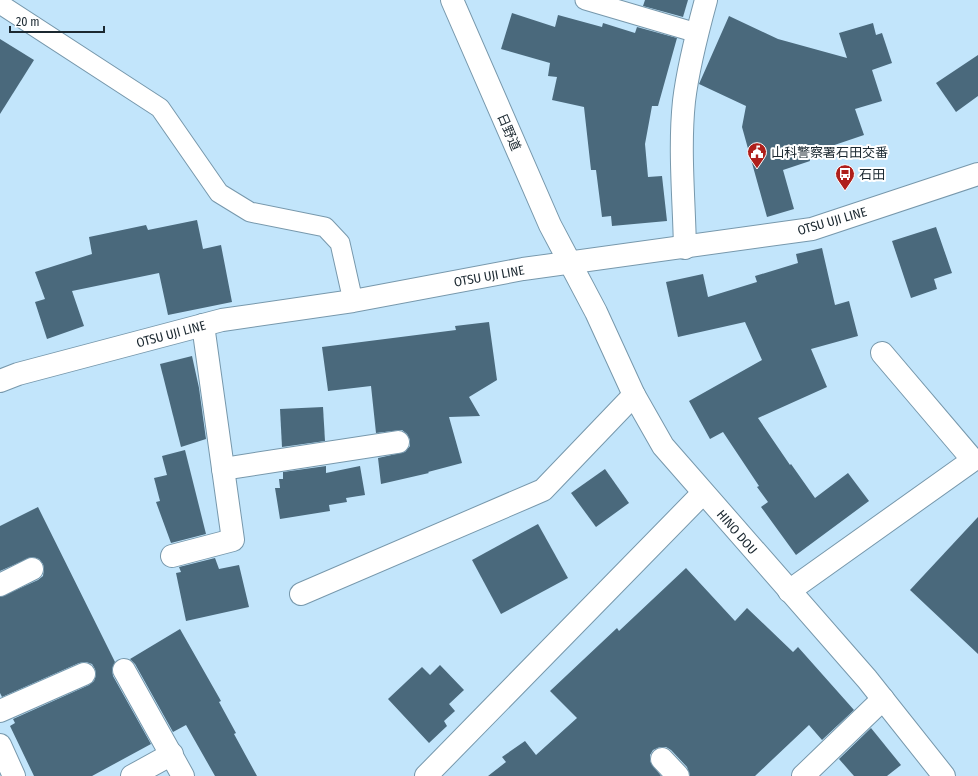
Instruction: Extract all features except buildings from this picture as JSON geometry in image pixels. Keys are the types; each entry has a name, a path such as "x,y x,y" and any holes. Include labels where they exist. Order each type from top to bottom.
{"street":[{"name":"日野道","path":"452,0 550,225 570,262"},
{"path":"685,248 682,160 684,101 696,34 706,0"},
{"name":"OTSU UJI LINE","path":"0,380 222,320 353,301 570,262 685,248 812,229 978,174"},
{"name":"HINO DOU","path":"570,262 596,312 634,395 663,446 883,699 944,776"},
{"path":"172,556 233,540 203,326"},
{"path":"789,591 976,458 882,353"},
{"path":"301,594 543,490 634,395"},
{"path":"223,469 398,442"},
{"path":"426,776 703,493"},
{"path":"0,585 32,569"},
{"path":"124,670 183,776"},
{"path":"0,711 84,674"},
{"path":"803,776 883,699"},
{"path":"0,745 14,776"},
{"path":"132,776 172,754"},
{"path":"662,759 678,776"}],"lane":[{"path":"585,0 696,34"},
{"path":"0,4 160,108 219,193 250,212 325,227 340,243 353,301"}],"place":[{"name":"山科警察署石田交番","path":"757,169"},
{"name":"石田","path":"845,191"}]}
